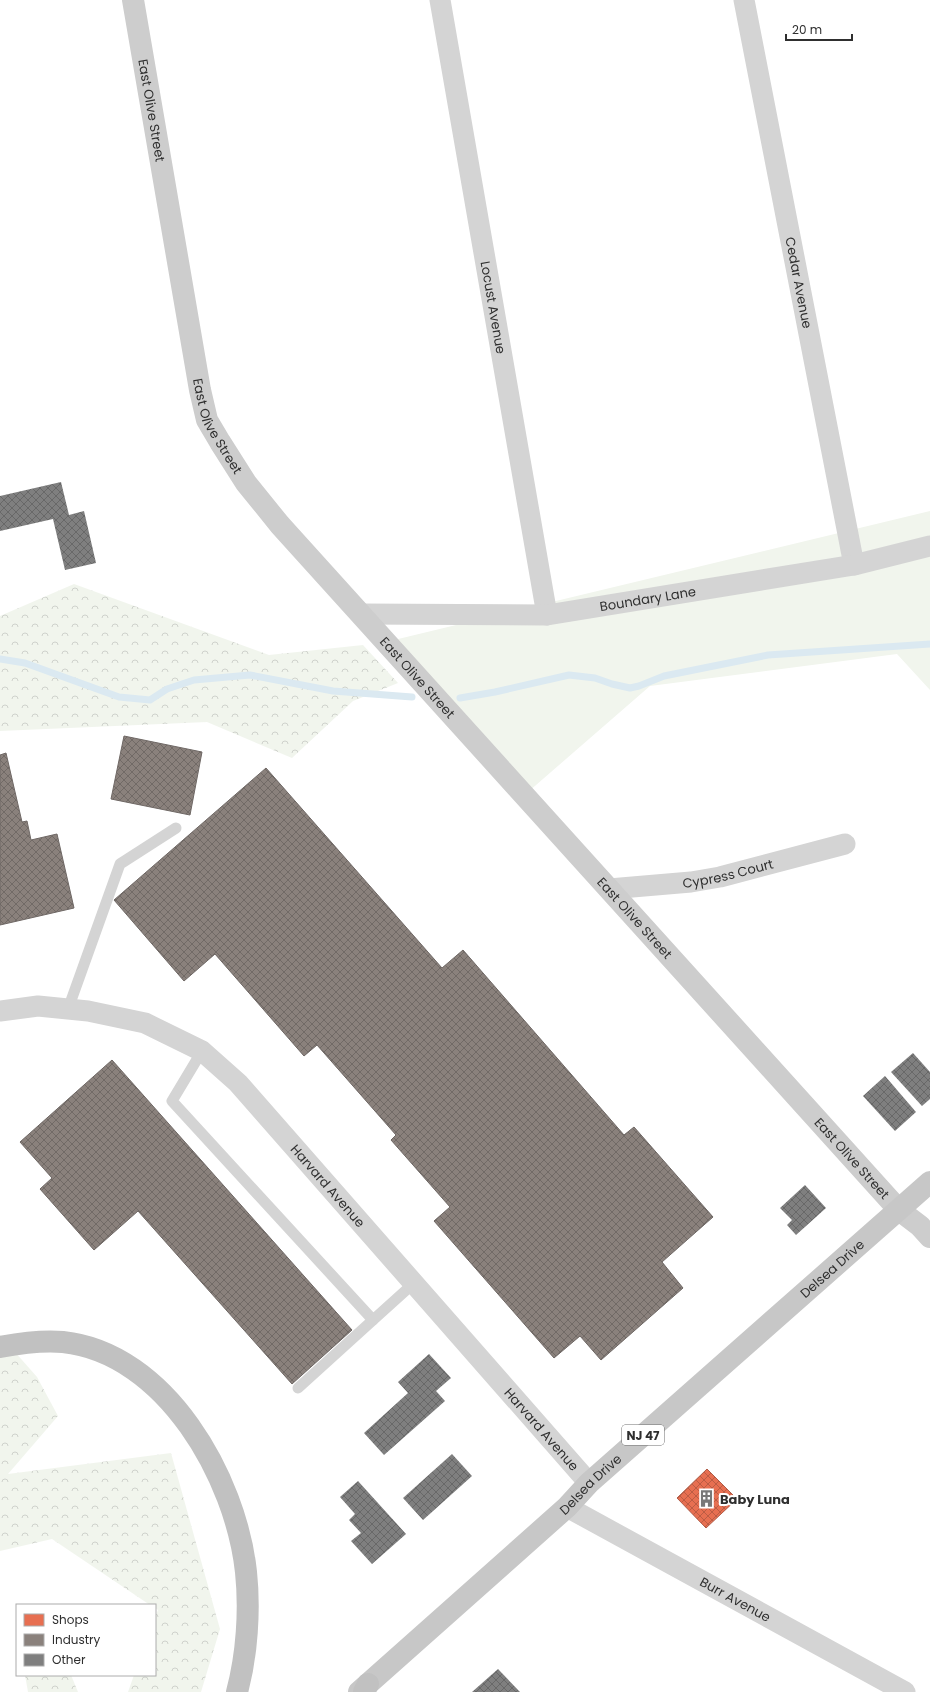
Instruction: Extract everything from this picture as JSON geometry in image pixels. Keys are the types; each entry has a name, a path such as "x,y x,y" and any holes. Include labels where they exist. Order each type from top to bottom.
{"highway":[{"path":"0,1347 32,1342 64,1342 82,1346 114,1357 148,1380 164,1395 192,1429 215,1468 223,1486 238,1530 246,1571 246,1633 243,1665 237,1692"}],"main road":[{"name":"Delsea Drive","path":"367,1690 567,1507 589,1483 930,1182"}],"street":[{"name":"East Olive Street","path":"133,0 200,390 207,420 246,483 280,525 899,1210 920,1226 930,1237"},
{"name":"Locust Avenue","path":"440,0 547,615"},
{"name":"Cedar Avenue","path":"744,0 854,565"},
{"name":"Boundary Lane","path":"361,614 547,615 854,565 930,546"},
{"name":"Cypress Court","path":"609,889 691,882 720,877 845,844"},
{"name":"Harvard Avenue","path":"0,1011 38,1006 88,1011 145,1023 202,1051 238,1083 589,1483"},
{"name":"Burr Avenue","path":"567,1507 905,1692"}],"lane":[{"path":"68,1009 120,864 176,828"},
{"path":"202,1051 172,1101 373,1320"},
{"path":"298,1388 414,1283"}],"green space":[{"path":"930,511 930,690 897,654 650,686 528,792 394,640"},
{"path":"74,584 269,655 363,645 398,683 353,701 292,758 207,722 0,731 0,616"},
{"path":"0,1335 37,1377 58,1416 8,1474 171,1453 220,1629 201,1692 128,1692 134,1676 156,1676 156,1615 158,1610 156,1609 156,1604 149,1604 52,1539 0,1551"},
{"path":"25,1676 71,1676 78,1692 28,1692"}],"building: Shops":[{"name":"Baby Luna","path":"707,1469 737,1499 706,1528 677,1498"}],"building: Industry":[{"path":"124,736 202,752 190,815 111,799"},
{"path":"6,753 22,822 27,821 31,840 57,834 74,908 0,925 0,755"},
{"path":"266,768 442,968 463,950 624,1135 634,1127 713,1217 662,1262 683,1288 601,1360 580,1336 554,1358 434,1221 450,1207 391,1140 396,1135 317,1045 304,1056 215,954 184,981 114,900"},
{"path":"112,1060 352,1330 292,1384 138,1211 94,1250 40,1189 52,1178 20,1142"}],"building: Other":[{"path":"61,482 69,515 84,511 96,563 65,570 53,519 0,531 0,496"},
{"path":"913,1053 930,1072 930,1099 922,1106 891,1072"},
{"path":"885,1076 916,1112 895,1131 863,1096"},
{"path":"805,1185 826,1208 796,1235 787,1225 792,1220 780,1208"},
{"path":"429,1354 451,1378 436,1391 445,1401 384,1455 364,1433 408,1393 398,1382"},
{"path":"452,1454 472,1476 423,1520 403,1498"},
{"path":"358,1481 406,1534 372,1564 351,1541 361,1533 349,1520 355,1514 340,1497"},
{"path":"498,1669 520,1692 472,1692"}],"waterway":[{"path":"460,698 495,692 569,675 595,678 630,688 664,676 768,655 930,644"},
{"path":"0,659 25,663 119,697 150,700 167,689 194,680 250,675 333,691 412,697"}],"place":[{"name":"Baby Luna","path":"707,1499"}]}
